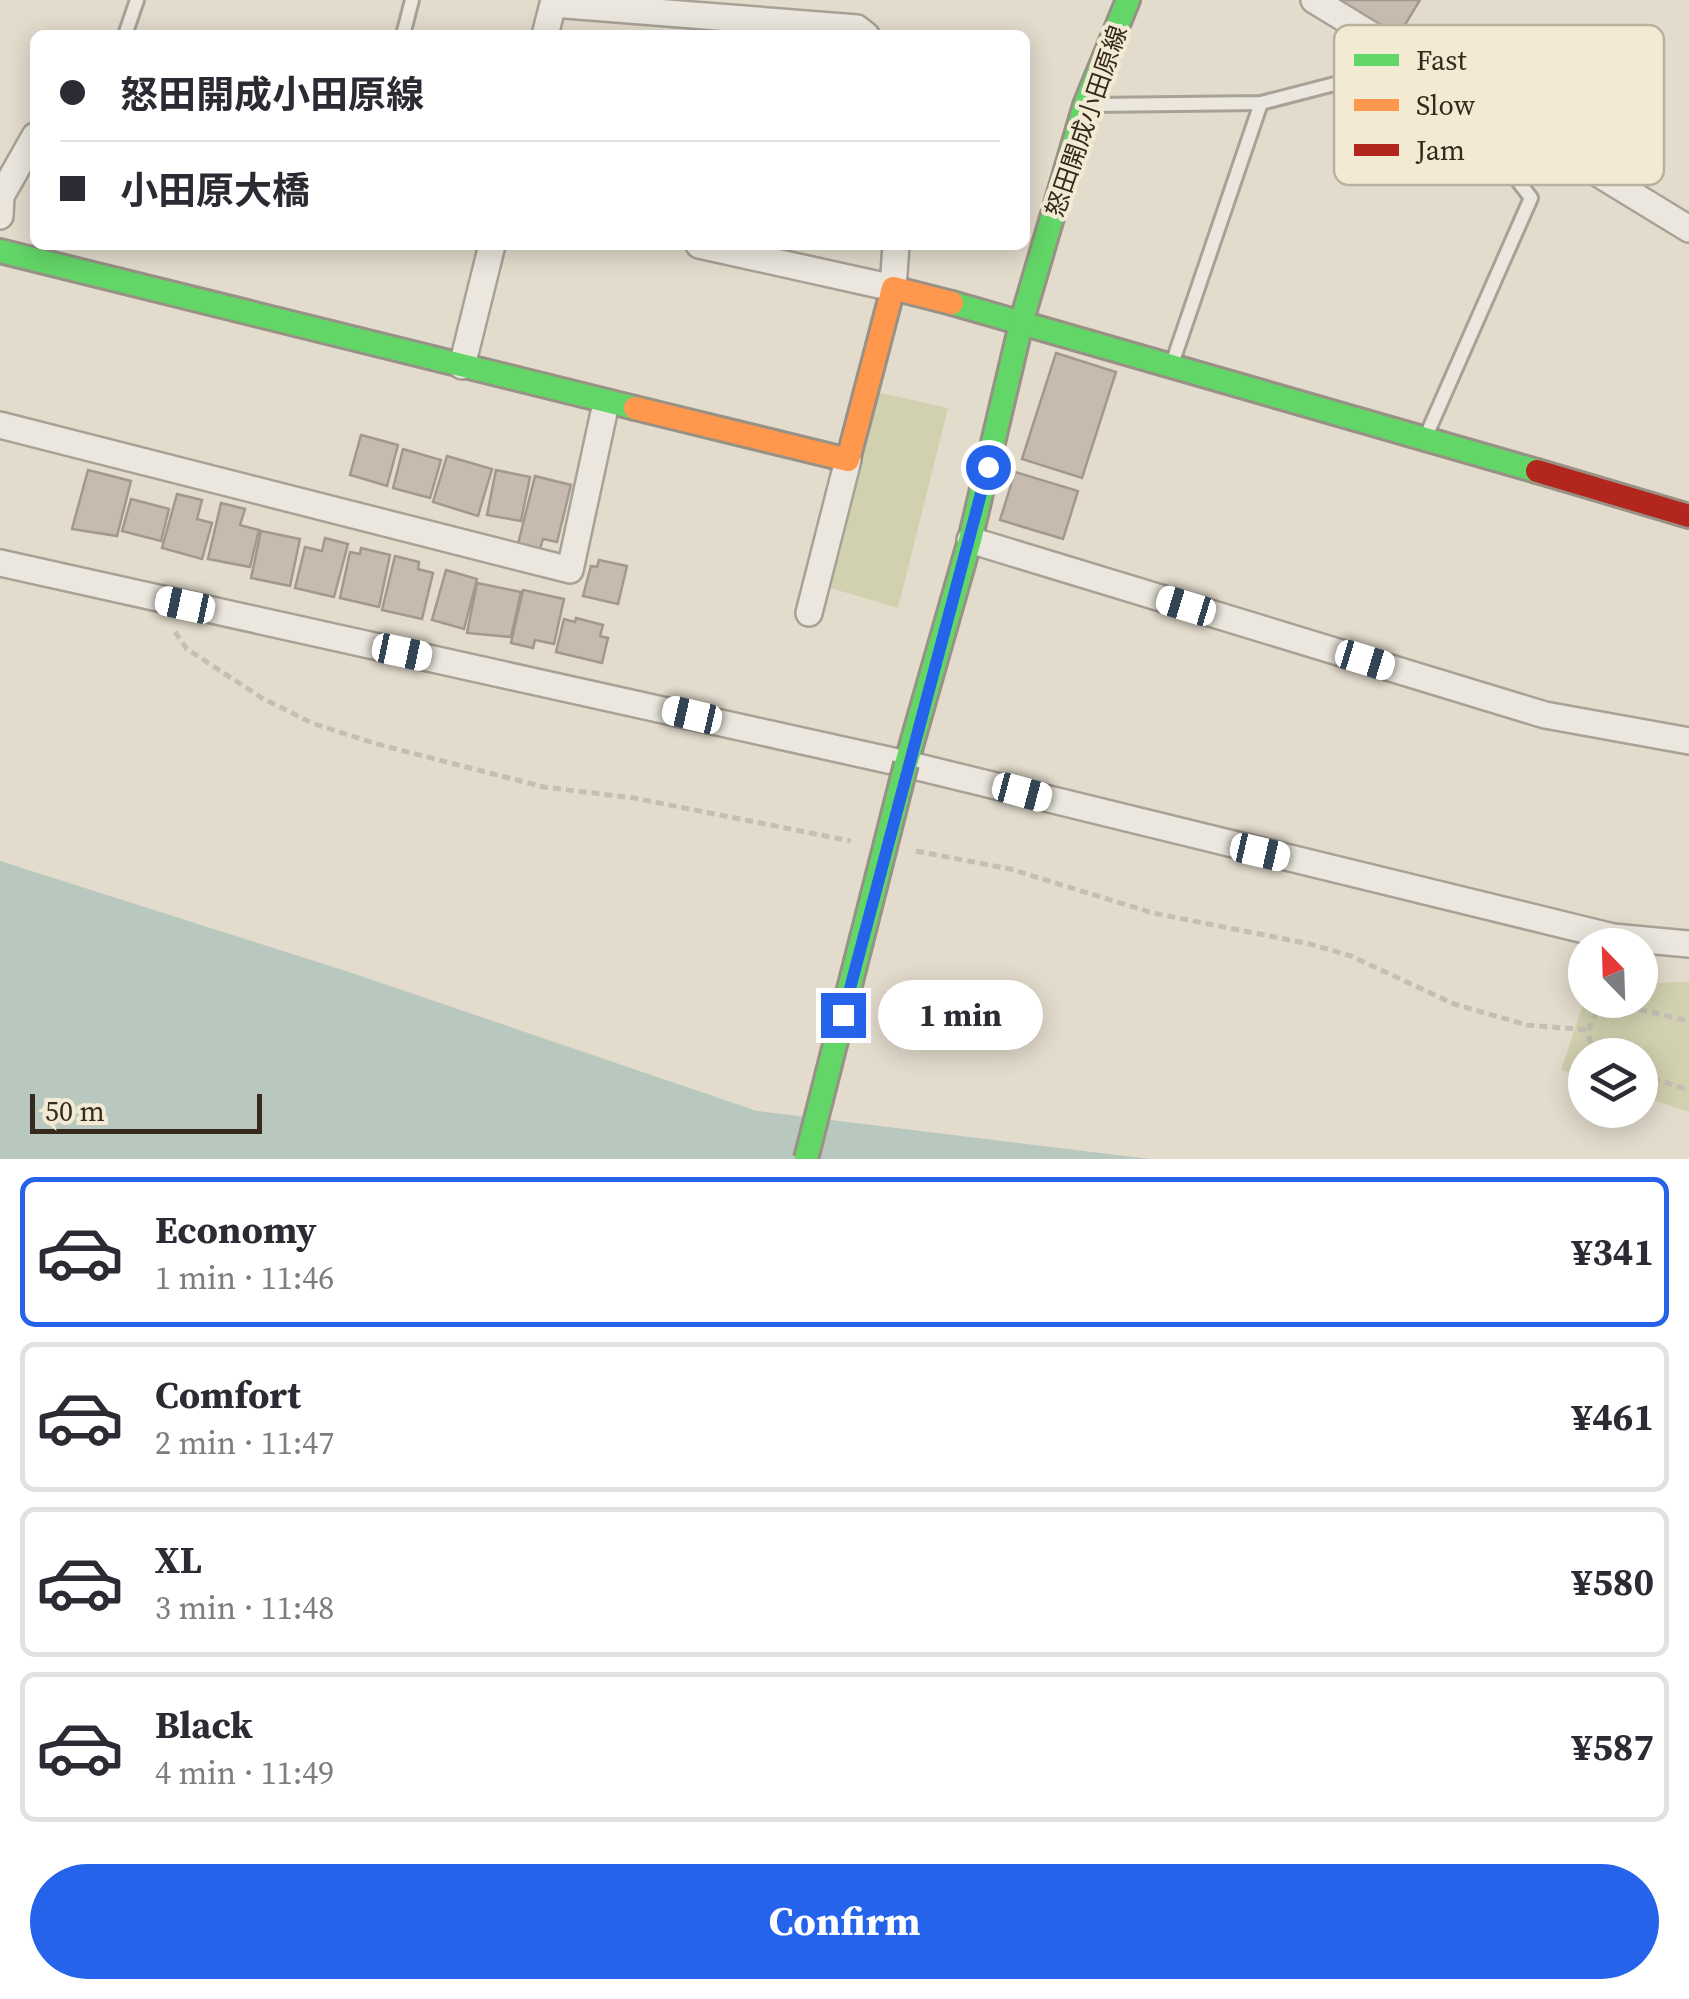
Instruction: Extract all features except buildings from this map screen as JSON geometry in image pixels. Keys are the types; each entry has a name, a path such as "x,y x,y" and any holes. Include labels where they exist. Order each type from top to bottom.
{"street":[{"path":"1314,0 1355,25"},
{"name":"怒田開成小田原線","path":"806,1159 906,764 970,540 1022,320 1085,105 1121,2"},
{"path":"546,30 553,4 672,24 860,30"},
{"path":"0,216 0,196 30,145"},
{"path":"1617,185 1689,229"},
{"path":"462,366 491,250"},
{"path":"809,613 893,288 896,250"},
{"path":"0,251 606,404 848,460"},
{"path":"773,252 893,288 1022,320 1689,516"},
{"path":"0,425 570,570 606,404"},
{"path":"970,540 1545,715 1689,741"},
{"path":"0,564 906,764 1613,937 1689,944"}],"lane":[{"path":"127,30 137,0"},
{"path":"404,30 412,0"},
{"path":"1085,105 1261,103 1334,84"},
{"path":"1172,364 1261,103"},
{"path":"1425,438 1531,198 1522,185"}],"path":[{"path":"1588,1038 1588,1024 1599,1009 1619,1005 1689,1021"},
{"path":"1658,1080 1689,1090"}],"green space":[{"path":"872,391 948,408 898,608 827,587"},
{"path":"1689,982 1689,1112 1658,1102 1658,1038 1572,1038 1579,1018 1658,1018 1658,983"},
{"path":"1568,1049 1568,1072 1561,1070"}],"shaded area":[{"path":"0,861 352,973 757,1111 1150,1159 0,1159"}],"traffic: fast":[{"path":"906,764 970,540 1022,320 1085,105 1128,0"},
{"path":"0,251 635,408"},
{"path":"952,303 1537,471"},
{"path":"806,1159 906,764"}],"traffic: slow":[{"path":"635,408 848,460 893,288 952,303"}],"traffic: jam":[{"path":"1537,471 1689,516"}],"route":[{"path":"843,1015 906,764 988,467"}]}
